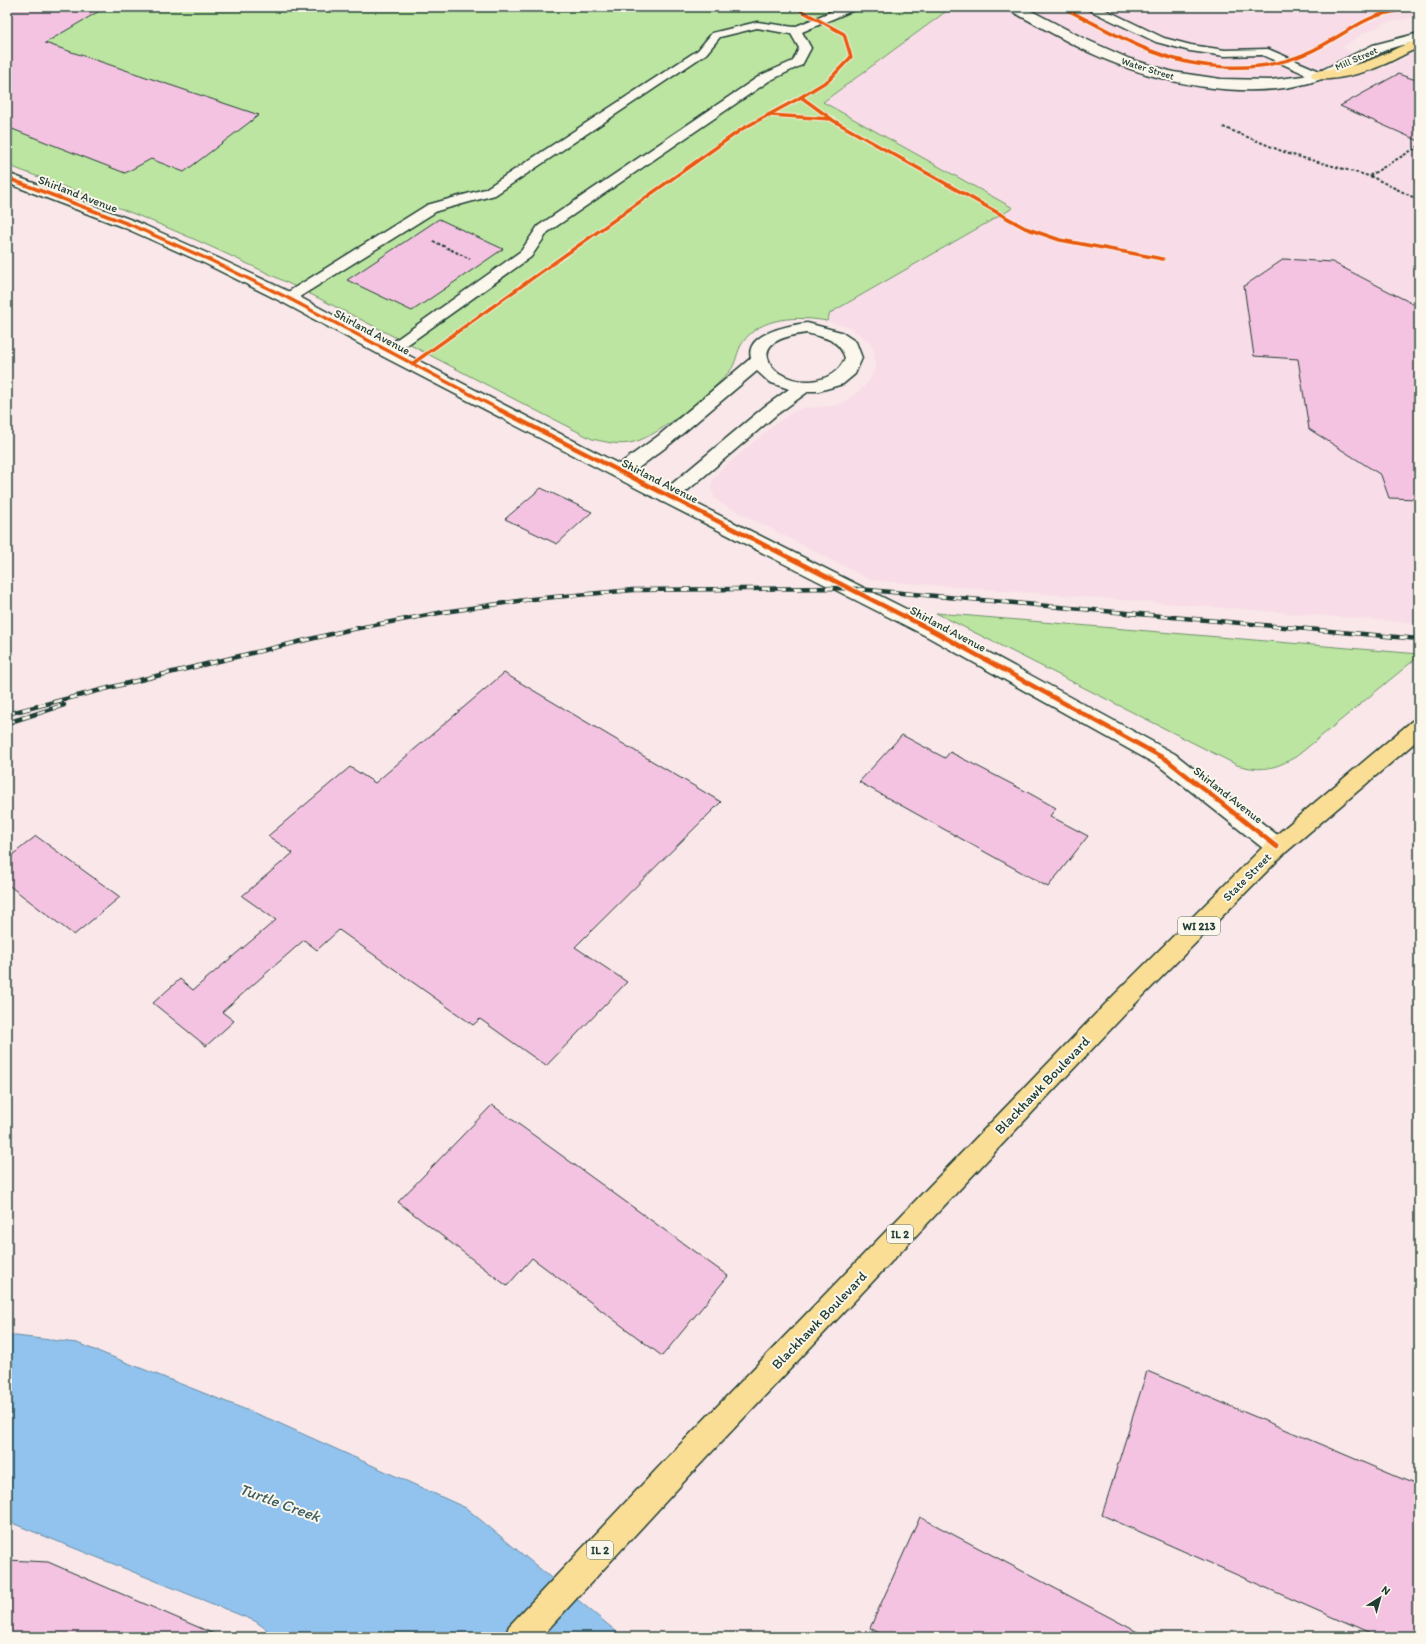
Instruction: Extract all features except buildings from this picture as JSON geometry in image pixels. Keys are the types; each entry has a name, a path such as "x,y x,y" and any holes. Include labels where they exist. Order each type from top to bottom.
{"main road":[{"path":"1318,75 1366,67 1405,48 1419,44"},
{"name":"State Street","path":"1120,1004 1278,847 1419,728"},
{"name":"Blackhawk Boulevard","path":"520,1637 681,1464 1120,1004"}],"street":[{"name":"Water Street","path":"1014,7 1101,53 1156,73 1196,81 1247,85 1295,82"},
{"name":"Mill Street","path":"1295,82 1318,75 1380,48 1419,37"},
{"name":"Shirland Avenue","path":"7,178 137,228 192,252 288,298 388,352 668,497 935,632 1167,760 1278,847"},
{"path":"807,328 834,334 852,349 854,358 852,368 844,375 834,382 827,384 804,386 787,383 774,378 764,369 759,360 760,350 766,341 778,334 792,329 807,328"},
{"path":"621,472 664,440 759,360"},
{"path":"668,497 770,410 804,386"}],"lane":[{"path":"288,298 432,208 490,192 702,52 716,35 756,25 795,31 852,7"},
{"path":"1091,7 1160,40 1190,48 1225,53 1264,51 1318,75"},
{"path":"388,352 526,254 543,229 765,78 798,63 805,48 795,31"}],"path":[{"path":"1223,127 1289,154 1369,176 1419,200"},
{"path":"1369,176 1419,146"},
{"path":"429,239 471,260"}],"shaded area":[{"path":"952,7 1419,7 1419,16 1385,23 1361,35 1342,47 1384,69 1411,54 1419,52 1419,623 871,580 719,502 714,496 711,488 713,480 720,471 773,426 793,412 803,408 834,406 841,404 862,389 870,380 876,365 874,349 868,341 850,328 827,321 830,313 1012,209 823,102"}],"green space":[{"path":"7,7 952,7 823,102 1013,208 830,313 827,321 816,319 792,319 781,320 760,327 751,333 743,342 732,369 721,381 671,422 645,438 634,442 618,444 602,441 592,439 312,295 218,250 140,216 7,165"},
{"path":"936,613 1419,654 1419,656 1297,756 1282,764 1261,769 1237,765"}],"water":[{"name":"Turtle Creek","path":"7,1335 77,1343 272,1420 466,1508 623,1637 277,1637 255,1621 7,1521"}],"railway":[{"path":"7,714 144,679 348,630 444,612 532,599 633,590 846,588 1419,639"},
{"path":"7,723 64,705"}],"cycle path":[{"path":"412,364 742,129 796,100 829,80 851,57 844,34 800,10 801,7"},
{"path":"1061,7 1151,51 1170,57 1208,65 1247,67 1266,65 1304,55 1328,43 1368,19 1387,13 1419,8"},
{"path":"801,97 834,121 1025,228 1060,240 1163,259"},
{"path":"769,115 831,119"},
{"path":"7,178 131,225 212,261 288,298 388,352 668,497 935,632 1167,760 1277,847"}]}
